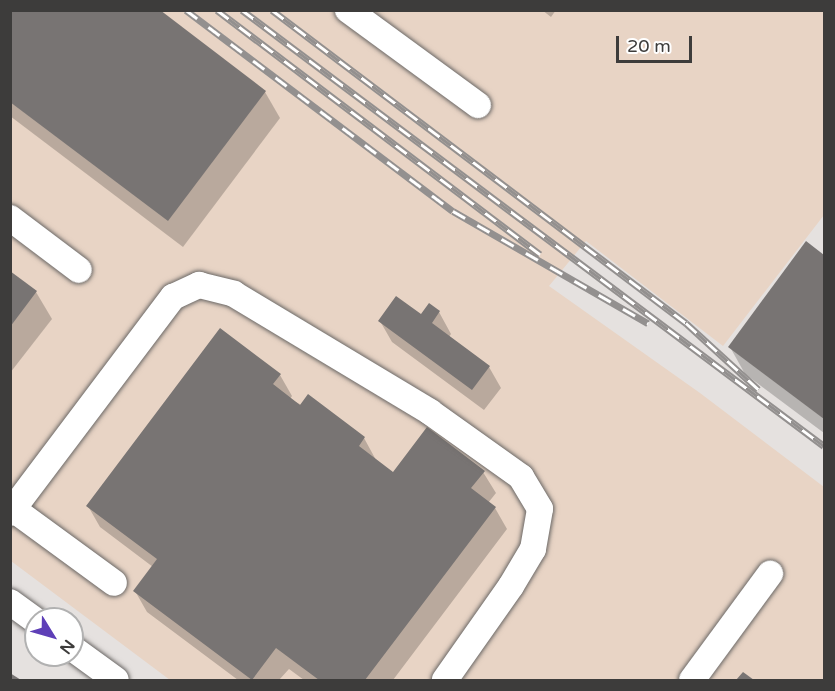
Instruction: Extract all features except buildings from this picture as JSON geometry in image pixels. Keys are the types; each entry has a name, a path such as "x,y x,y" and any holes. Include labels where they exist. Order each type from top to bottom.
{"street":[{"path":"348,10 478,105"},
{"path":"10,218 79,270"},
{"path":"114,583 12,511 173,297 199,285 234,294 430,412 521,477 540,509 533,549 511,586 445,681"},
{"path":"692,681 770,574"},
{"path":"10,602 24,612"},
{"path":"84,657 116,681"}],"shaded area":[{"path":"10,11 824,11 824,215 723,346 586,241 549,286 700,393 824,487 824,680 170,680 84,616 84,607 72,607 11,561"}],"railway":[{"path":"186,10 453,211 648,323"},
{"path":"217,10 540,254"},
{"path":"242,10 824,446"},
{"path":"272,10 686,323 758,389"}]}
